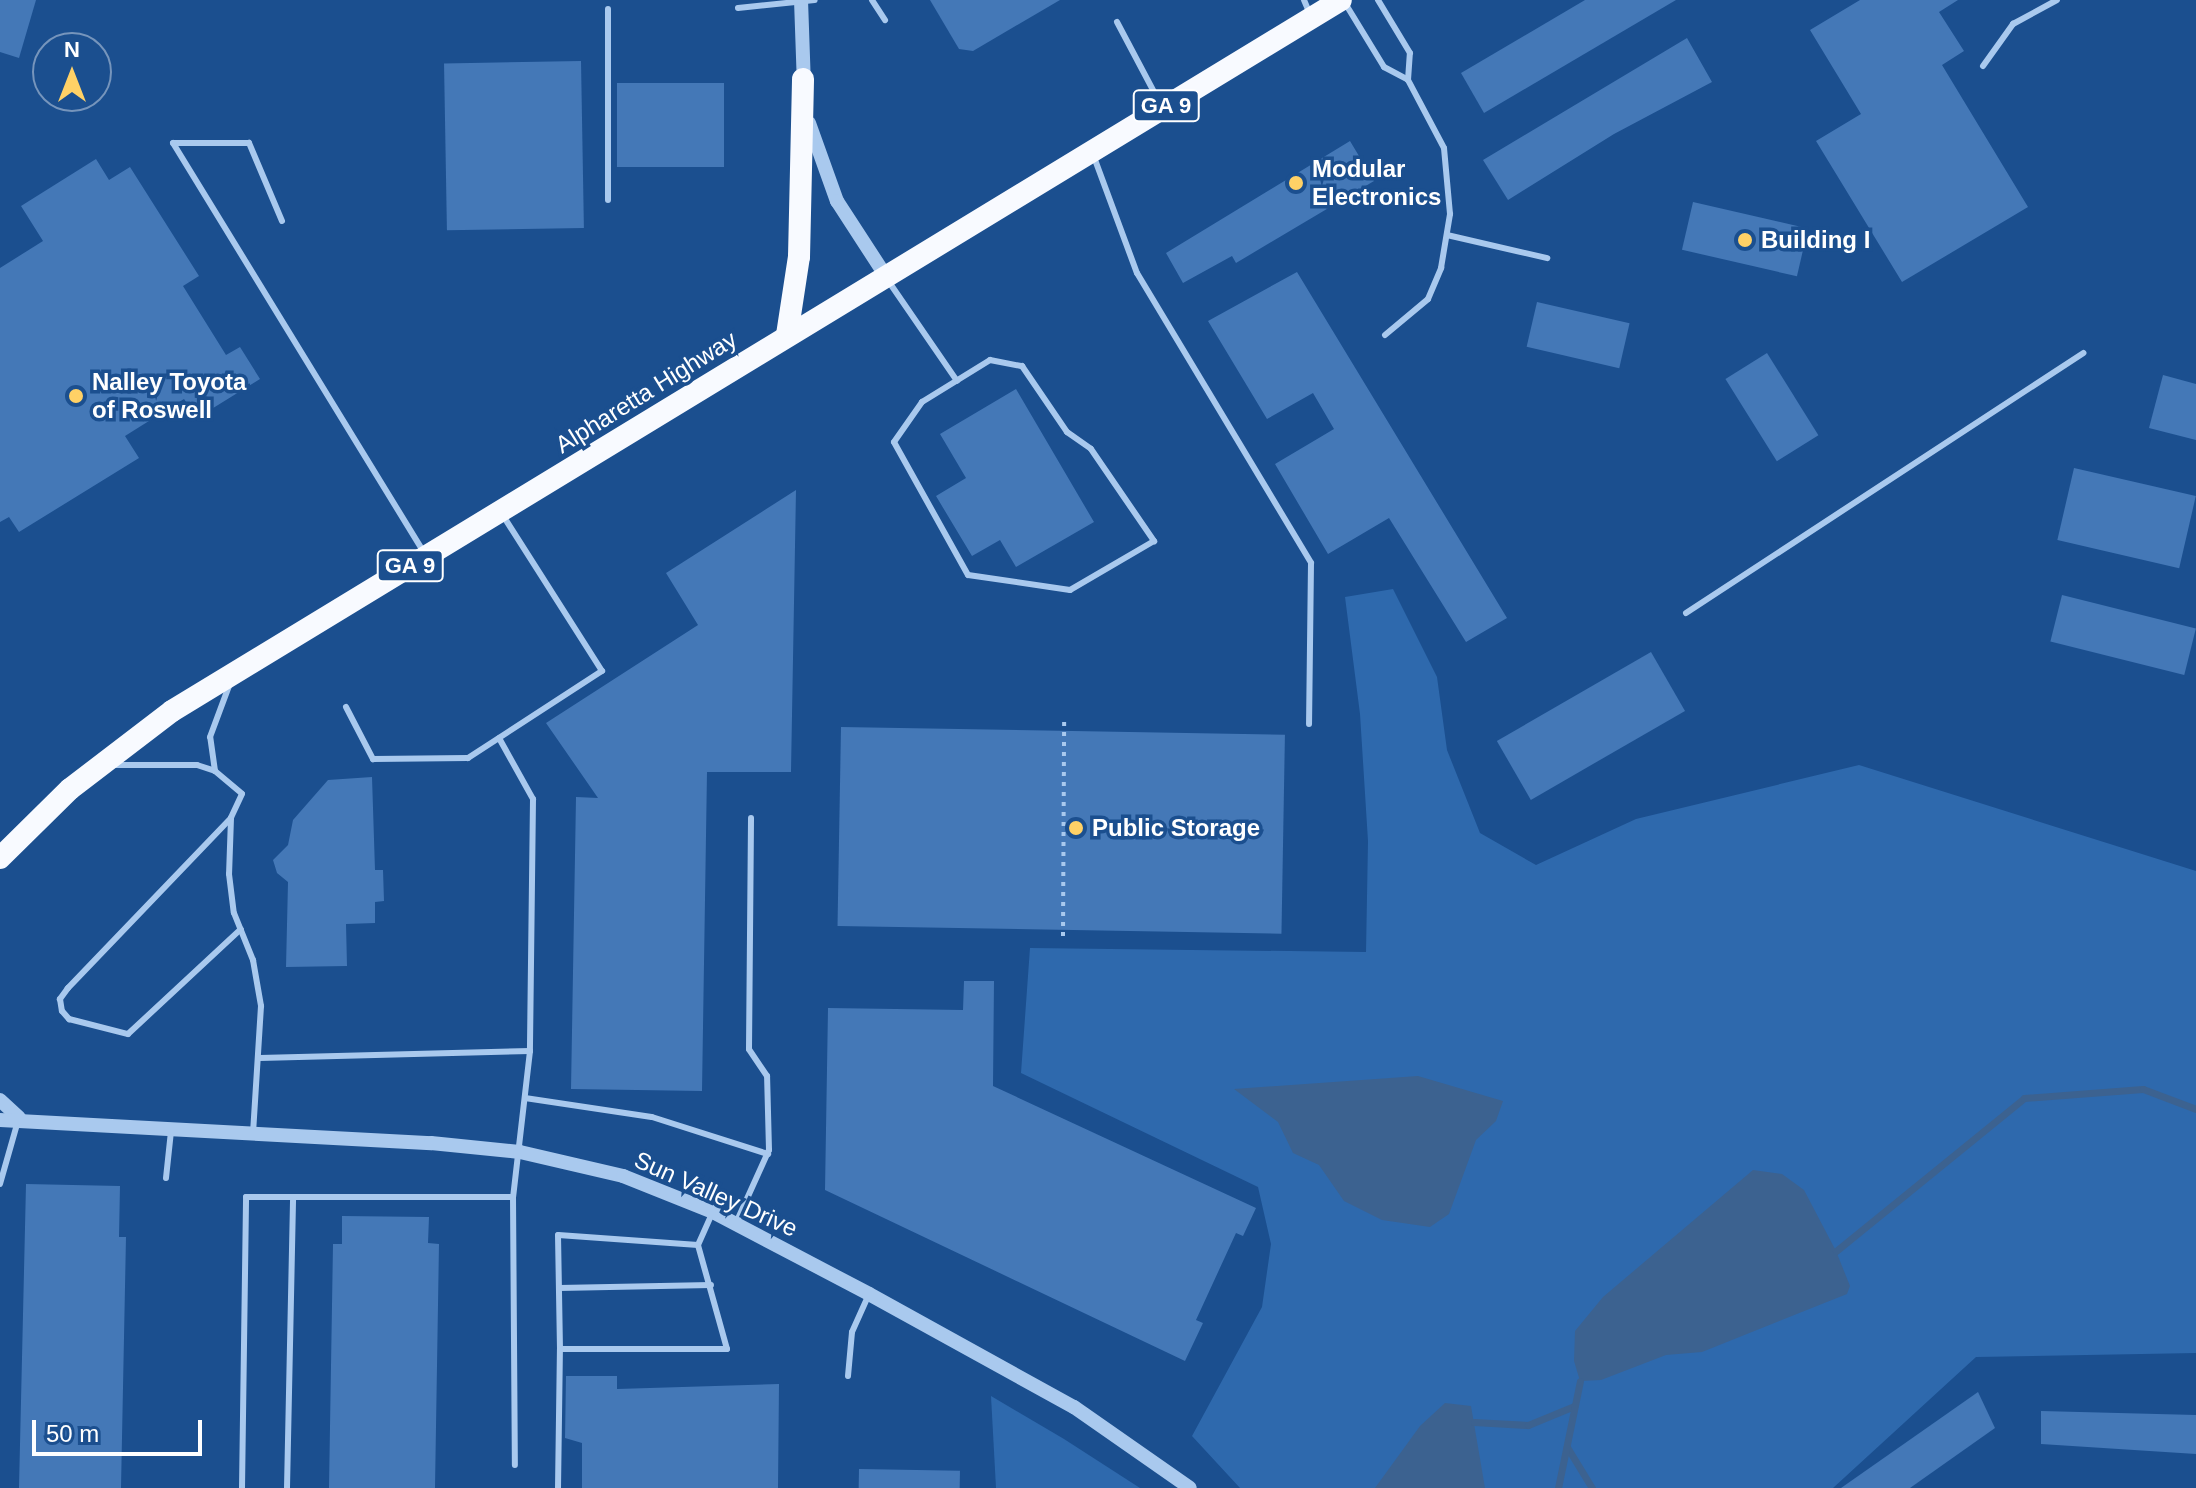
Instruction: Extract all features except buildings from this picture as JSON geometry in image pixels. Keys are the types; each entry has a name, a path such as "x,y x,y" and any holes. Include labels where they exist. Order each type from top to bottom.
{"highway":[{"name":"Alpharetta Highway","path":"0,858 98,766 235,673 1162,108 1308,9 1342,0"},
{"path":"787,335 799,257 803,79"}],"street":[{"path":"806,1 803,79 820,164 885,275"},
{"path":"0,1100 19,1118"},
{"name":"Sun Valley Drive","path":"0,1120 19,1118 253,1132 520,1152 623,1176 736,1223 869,1294 1074,1407 1190,1488"}],"lane":[{"path":"872,0 885,20"},
{"path":"1342,0 1384,67 1408,80"},
{"path":"1378,0 1410,53 1408,80 1444,148 1447,235 1441,268 1428,299 1385,335"},
{"path":"1983,66 2013,24 2057,0"},
{"path":"738,8 806,1"},
{"path":"608,9 608,200"},
{"path":"1117,22 1162,108"},
{"path":"282,221 249,143 173,143 426,556"},
{"path":"1091,151 1137,273 1311,563 1309,724"},
{"path":"1447,235 1547,258"},
{"path":"885,275 957,381"},
{"path":"1686,613 2083,353"},
{"path":"990,360 1022,366 1067,432 1091,449 1154,541 1070,590 968,575 894,442 922,402 957,381 990,360"},
{"path":"346,707 373,759 468,758 602,671 500,511"},
{"path":"215,771 210,737 235,673"},
{"path":"499,738 533,799 530,1051 513,1197 515,1465"},
{"path":"98,766 168,762 215,771 242,794 231,818 68,988 60,999 62,1011 69,1019 128,1034 241,929"},
{"path":"231,818 229,874 261,1006 253,1132"},
{"path":"736,1223 768,1154 767,1076 749,1049 751,818"},
{"path":"260,1058 530,1051"},
{"path":"525,1098 652,1117 768,1154"},
{"path":"0,1184 19,1118"},
{"path":"166,1178 171,1128"},
{"path":"242,1488 246,1197 513,1197"},
{"path":"287,1488 293,1197"},
{"path":"560,1349 727,1349 698,1245 713,1212"},
{"path":"558,1488 558,1235 698,1245"},
{"path":"559,1288 711,1285"},
{"path":"848,1376 852,1332 869,1294"}],"path":[{"path":"1063,936 1064,720"}],"shaded area":[{"path":"1393,589 1437,677 1447,750 1480,833 1536,865 1636,819 1859,765 2196,871 2196,1353 1976,1357 1833,1488 1240,1488 1192,1436 1262,1307 1271,1244 1258,1187 1021,1073 1030,948 1366,952 1368,841 1360,714 1345,597"},
{"path":"1418,1076 1503,1101 1496,1121 1476,1140 1449,1214 1430,1227 1382,1220 1344,1201 1319,1165 1293,1153 1278,1122 1234,1089"},
{"path":"1753,1170 1782,1174 1804,1190 1836,1251 1850,1286 1847,1294 1702,1352 1666,1355 1601,1380 1580,1381 1574,1361 1575,1331 1603,1297"},
{"path":"991,1396 1064,1439 1140,1488 996,1488"},
{"path":"1445,1403 1471,1406 1485,1488 1375,1488 1420,1426"}],"waterway":[{"path":"1836,1251 2024,1098 2143,1089 2196,1109"},
{"path":"1558,1488 1580,1381"},
{"path":"1474,1422 1528,1425 1574,1406"},
{"path":"1567,1447 1592,1488"}],"place":[{"name":"Modular Electronics","path":"1296,183"},
{"name":"Building I","path":"1745,240"},
{"name":"Nalley Toyota of Roswell","path":"76,396"},
{"name":"Public Storage","path":"1076,828"}]}
